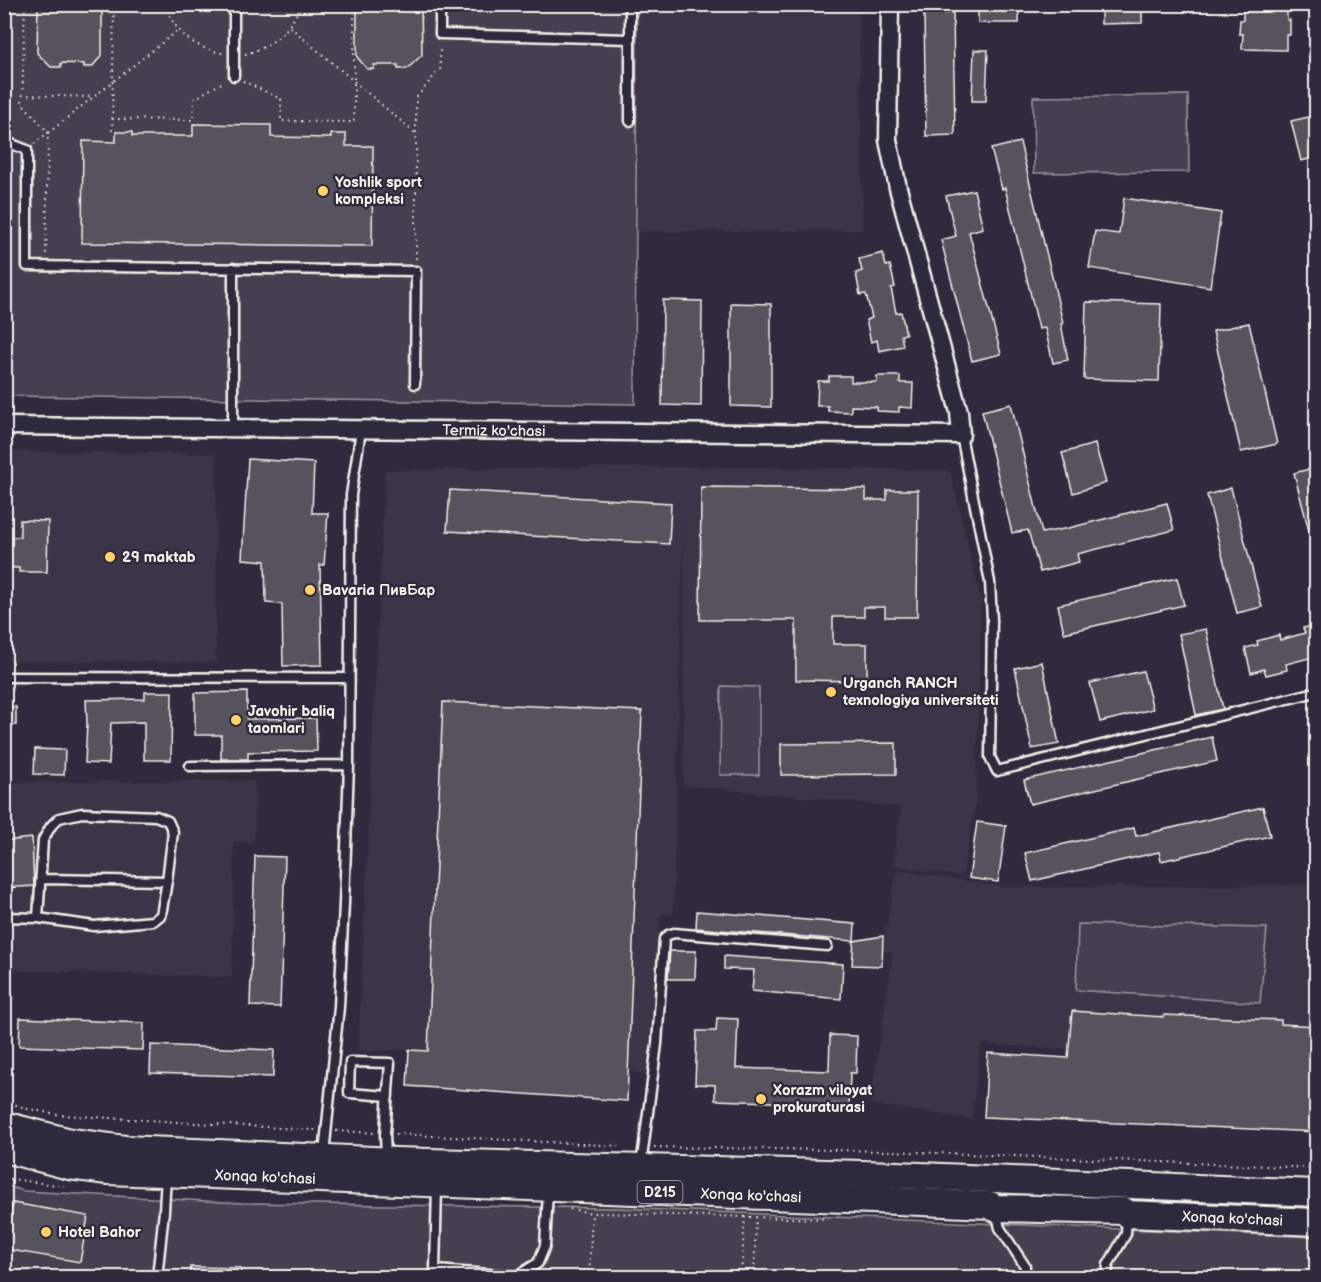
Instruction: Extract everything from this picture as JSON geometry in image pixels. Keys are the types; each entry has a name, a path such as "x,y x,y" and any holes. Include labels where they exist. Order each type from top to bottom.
{"main road":[{"name":"Xonqa ko'chasi","path":"4,1125 71,1142 125,1149 324,1158 392,1168 437,1184 898,1201 990,1205 995,1208 1124,1210 1127,1214 1317,1222"},
{"name":"Xonqa ko'chasi","path":"4,1149 69,1166 166,1174 392,1168 642,1157 897,1175 1317,1193"},
{"path":"897,1175 898,1201"}],"street":[{"path":"890,4 888,140 898,188 959,412 961,435"},
{"name":"Termiz ko'chasi","path":"4,426 961,435"}],"lane":[{"path":"234,4 234,76"},
{"path":"440,4 440,34 630,39"},
{"path":"630,4 630,121"},
{"path":"4,141 27,150 27,266 416,271 415,384"},
{"path":"233,268 233,429"},
{"path":"324,1158 339,1007 349,765 351,495 361,430"},
{"path":"961,435 990,582 990,757 997,771 1317,692"},
{"path":"4,677 349,678"},
{"path":"190,765 349,765"},
{"path":"4,917 38,918 94,926 153,921 161,915 167,881 173,832 168,821 156,816 82,813 59,818 43,840 38,918"},
{"path":"41,879 167,881"},
{"path":"642,1157 657,1044 664,939 674,933 827,946"},
{"path":"388,1095 349,1094 350,1062 390,1063 388,1095 385,1134 392,1168"},
{"path":"157,1278 166,1174"},
{"path":"437,1184 435,1270 517,1276 538,1263 545,1246 548,1188"},
{"path":"995,1208 1000,1228 1025,1266 1025,1278"},
{"path":"1107,1278 1108,1265 1126,1233 1127,1214"}],"path":[{"path":"25,4 22,103 48,132 45,265"},
{"path":"112,131 114,4"},
{"path":"112,119 193,120 194,99 234,76 281,99 281,121 354,122 354,4"},
{"path":"289,27 416,134"},
{"path":"27,150 177,31"},
{"path":"416,271 416,98 440,69 440,34"},
{"path":"22,95 93,96"},
{"path":"4,1101 28,1109 61,1115 385,1134 642,1157 890,1152 1317,1168"},
{"path":"589,1278 592,1212"},
{"path":"741,1278 745,1216"},
{"path":"754,1278 756,1217"}],"shaded area":[{"name":"Yoshlik sport kompleksi","path":"4,5 637,5 635,404 9,396 10,150 4,147"},
{"path":"637,5 859,5 863,230 636,232"},
{"path":"1188,95 1189,172 1034,173 1033,97"},
{"name":"29 maktab","path":"5,451 216,454 216,662 5,661"},
{"path":"685,467 950,470 981,599 976,800 962,877 893,865 901,807 683,785 684,511 673,914 660,914 652,1076 627,1070 507,1092 407,1086 409,1050 358,1051 385,470"},
{"path":"721,686 759,687 759,775 720,775"},
{"path":"255,781 254,842 234,842 232,977 5,970 5,782"},
{"path":"897,870 1004,887 1316,885 1316,1064 981,1044 972,1119 870,1104 893,952 882,951"},
{"path":"1078,924 1267,928 1260,1003 1076,990"},
{"path":"4,1185 24,1191 242,1203 619,1208 1316,1237 1316,1277 5,1277"}],"building":[{"path":"38,4 102,4 102,55 92,67 84,67 84,64 61,63 61,67 51,67 37,53"},
{"path":"357,4 421,4 422,55 407,69 398,69 398,65 374,65 374,69 367,69 357,57"},
{"path":"978,4 1019,4 1019,23 978,23"},
{"path":"1101,4 1142,4 1142,23 1101,24"},
{"path":"1243,7 1287,8 1290,35 1286,35 1286,50 1242,49 1243,34 1239,34 1240,20 1243,20"},
{"path":"924,13 953,13 955,135 926,136"},
{"path":"974,50 988,50 986,101 972,101"},
{"path":"1317,115 1317,157 1301,161 1291,121"},
{"path":"193,124 271,125 271,137 331,138 331,134 346,134 346,146 373,146 372,246 82,243 83,141 116,142 116,132 132,132 132,136 193,136"},
{"path":"1020,142 1063,323 1061,324 1068,360 1053,363 1045,328 1039,329 1005,188 1002,189 991,149"},
{"path":"974,190 983,228 969,232 1001,354 972,361 941,240 956,236 946,196"},
{"path":"1124,198 1221,213 1210,287 1089,268 1095,231 1119,234"},
{"path":"883,253 886,266 890,265 895,287 891,288 896,313 901,312 906,334 901,335 903,346 879,351 877,340 871,342 866,320 872,318 866,294 860,295 856,273 862,271 859,259"},
{"path":"663,300 702,301 701,406 662,405"},
{"path":"1086,302 1161,304 1159,381 1084,379"},
{"path":"731,303 771,304 771,407 731,406"},
{"path":"1249,323 1277,444 1241,452 1213,331"},
{"path":"829,376 851,376 851,382 877,382 877,376 900,376 900,383 913,383 912,408 899,407 899,412 877,411 877,407 851,406 851,412 828,411 828,406 817,406 818,381 829,381"},
{"path":"1011,404 1042,533 1167,503 1174,530 1077,554 1079,562 1040,572 1028,530 1012,533 982,411"},
{"path":"1095,444 1106,483 1073,493 1062,453"},
{"path":"248,459 314,463 312,513 328,513 324,565 320,565 322,665 283,666 282,604 266,603 265,561 242,559"},
{"path":"1317,467 1317,546 1313,546 1294,473"},
{"path":"701,487 866,489 866,500 887,500 887,490 918,490 917,617 885,617 885,607 864,607 864,617 833,617 833,644 867,644 867,681 796,680 796,620 700,620"},
{"path":"1231,488 1262,607 1237,613 1207,495"},
{"path":"450,490 671,503 669,544 447,531"},
{"path":"20,520 48,521 47,572 19,572 19,568 4,567 4,537 20,537"},
{"path":"1177,578 1184,605 1064,633 1058,605"},
{"path":"1317,625 1317,656 1286,664 1287,670 1266,675 1264,669 1251,673 1245,648 1258,645 1257,641 1279,635 1280,640 1305,633 1303,628"},
{"path":"1206,629 1223,709 1196,715 1179,634"},
{"path":"1042,662 1059,744 1032,749 1015,668"},
{"path":"1143,671 1153,709 1100,722 1090,683"},
{"path":"145,692 172,692 171,760 144,760 144,722 111,723 109,764 85,763 86,700 145,699"},
{"path":"247,692 247,719 316,718 317,751 248,752 248,759 221,759 221,735 195,735 195,693"},
{"path":"443,702 642,711 627,1101 407,1086 409,1050 428,1051"},
{"path":"4,707 16,707 16,725 4,725"},
{"path":"1212,737 1217,761 1030,804 1024,780"},
{"path":"896,743 896,774 781,775 781,744"},
{"path":"35,749 65,750 64,775 34,774"},
{"path":"1263,807 1270,836 1161,861 1159,852 1032,881 1025,853 1134,828 1136,836"},
{"path":"977,822 1006,826 998,882 969,878"},
{"path":"32,838 34,886 4,888 4,841"},
{"path":"255,856 285,857 280,1007 250,1006"},
{"path":"697,911 855,924 854,941 696,928"},
{"path":"883,936 882,966 852,965 854,941"},
{"path":"670,951 696,951 695,979 668,979"},
{"path":"724,956 843,964 841,999 752,991 754,970 724,969"},
{"path":"1072,1011 1164,1017 1164,1015 1281,1020 1281,1024 1317,1026 1317,1132 984,1117 988,1053 1068,1058"},
{"path":"20,1018 144,1023 143,1050 19,1046"},
{"path":"717,1018 738,1019 736,1068 829,1071 830,1035 857,1036 856,1073 850,1073 849,1105 715,1100 715,1085 695,1084 697,1031 716,1031"},
{"path":"151,1045 274,1050 273,1077 150,1073"},
{"name":"Hotel Bahor","path":"13,1203 88,1216 80,1262 4,1249"},
{"path":"190,1267 241,1268 241,1278 190,1278"}],"place":[{"name":"Yoshlik sport kompleksi","path":"323,191"},
{"name":"29 maktab","path":"110,557"},
{"name":"Bavaria ПивБар","path":"310,590"},
{"name":"Urganch RANCH texnologiya universiteti","path":"831,692"},
{"name":"Javohir baliq taomlari","path":"236,720"},
{"name":"Xorazm viloyat prokuraturasi","path":"761,1099"},
{"name":"Hotel Bahor","path":"46,1232"}]}
